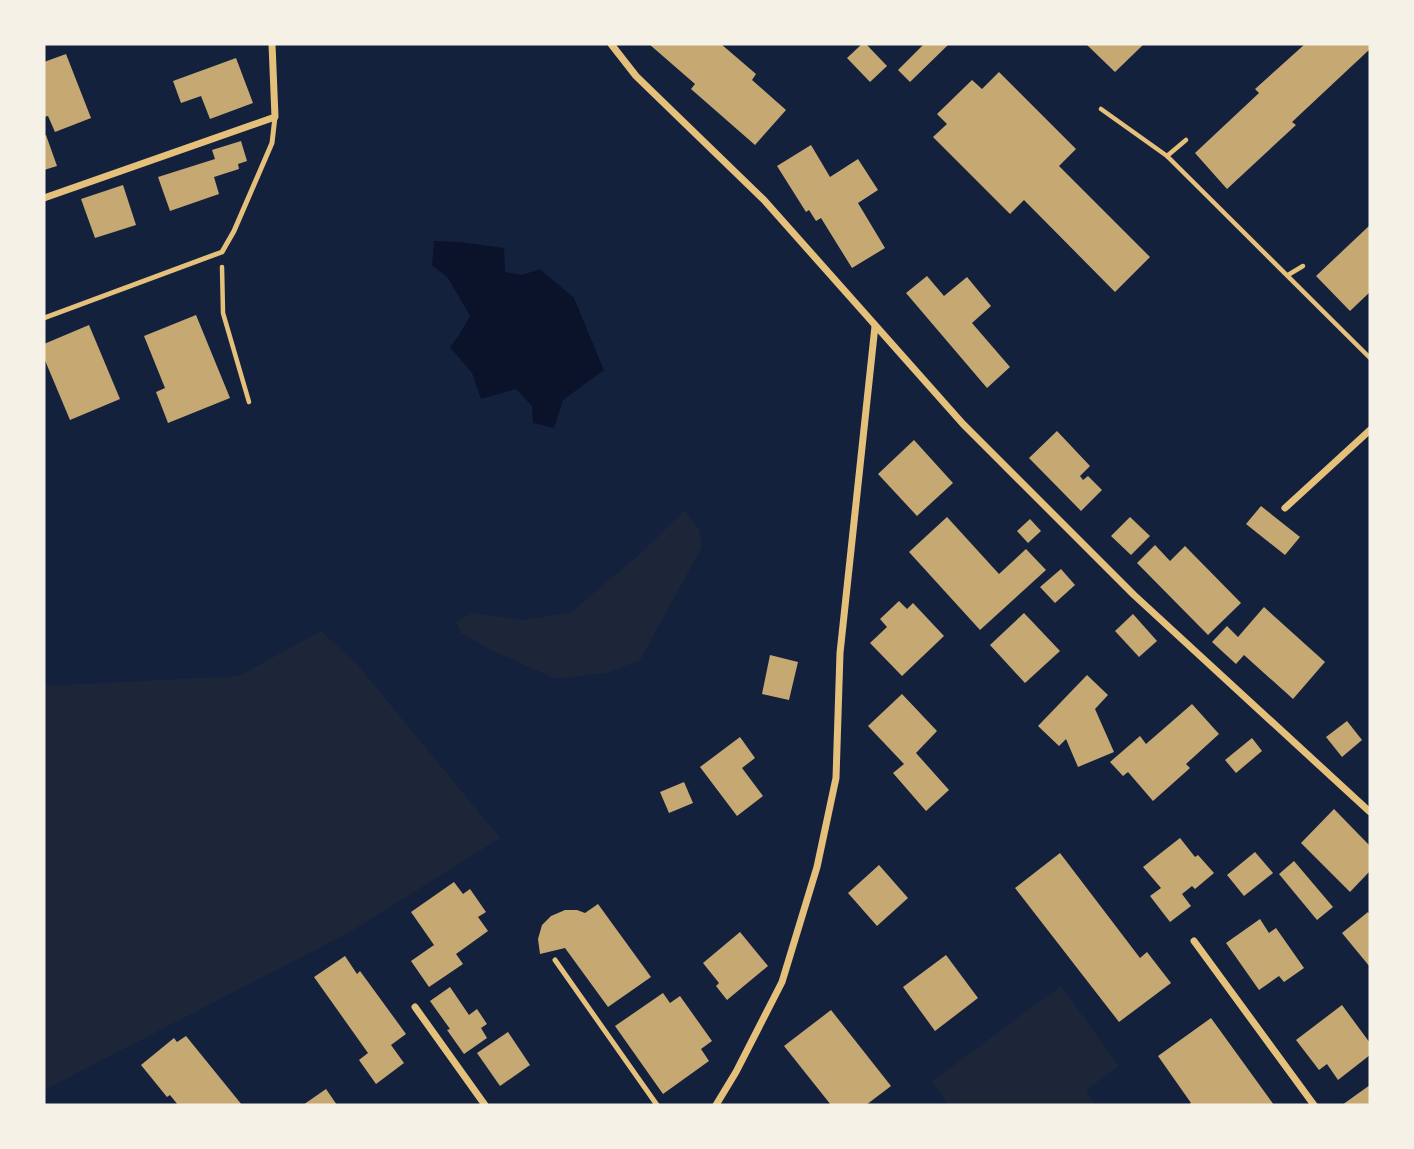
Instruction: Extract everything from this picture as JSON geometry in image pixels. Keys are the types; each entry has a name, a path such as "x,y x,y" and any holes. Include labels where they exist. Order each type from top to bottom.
{"street":[{"path":"44,198 275,117 272,44"},
{"path":"611,44 636,76 764,200 963,424 1134,595 1370,812"},
{"path":"716,1105 782,982 817,867 836,778 841,653 875,326"},
{"path":"1285,508 1370,430"},
{"path":"1194,941 1314,1105"},
{"path":"415,1007 485,1105"}],"lane":[{"path":"44,318 222,252 234,231 272,143 275,117"},
{"path":"555,960 657,1105"}],"path":[{"path":"1101,109 1167,156 1370,358"},
{"path":"1167,156 1186,140"},
{"path":"222,252 223,313 248,402"},
{"path":"1288,275 1303,267"}],"shaded area":[{"path":"434,241 504,248 505,272 522,275 540,269 574,298 604,370 563,400 554,428 533,423 532,406 516,389 481,399 472,373 450,347 470,316 448,278 432,265"},
{"path":"685,510 699,529 702,547 640,660 606,673 556,679 489,649 461,633 456,622 472,613 523,620 570,613 641,553"},
{"path":"321,631 357,664 500,838 350,932 44,1090 44,686 239,676"},
{"path":"1061,986 1119,1066 1086,1090 1096,1105 949,1105 932,1081"}],"building":[{"path":"649,44 721,44 756,74 752,80 786,110 755,145 691,89 695,84"},
{"path":"862,44 866,44 887,66 870,82 847,58"},
{"path":"924,44 949,44 910,82 898,70"},
{"path":"1086,44 1144,44 1115,72"},
{"path":"1305,44 1370,44 1370,49 1292,122 1296,125 1227,189 1195,153 1259,93 1255,89"},
{"path":"66,54 91,118 55,132 48,116 44,117 44,62"},
{"path":"236,58 253,103 210,119 201,96 181,103 173,81"},
{"path":"999,72 1076,149 1059,166 1150,257 1115,292 1024,200 1010,214 933,137 947,124 937,114 972,80 982,89"},
{"path":"46,135 57,166 44,170 44,136"},
{"path":"241,141 247,161 238,164 239,169 214,177 219,194 170,211 158,177 215,159 212,150"},
{"path":"811,145 830,177 858,159 878,190 858,203 885,248 852,268 821,218 816,221 809,210 806,212 777,166"},
{"path":"123,185 136,225 95,238 81,199"},
{"path":"1370,225 1370,292 1350,311 1316,276"},
{"path":"927,276 944,296 967,277 991,306 972,323 1010,367 987,388 906,293"},
{"path":"196,315 230,398 168,423 156,392 165,388 144,336"},
{"path":"89,325 120,399 70,420 44,358 44,344"},
{"path":"1057,431 1090,466 1080,476 1083,480 1088,476 1102,490 1081,511 1029,458"},
{"path":"914,440 953,483 917,516 878,474"},
{"path":"1261,506 1300,537 1285,555 1246,524"},
{"path":"947,517 999,574 1026,549 1046,570 980,630 909,552"},
{"path":"1130,517 1150,536 1131,555 1111,536"},
{"path":"1030,519 1041,531 1028,543 1017,531"},
{"path":"1155,545 1170,561 1185,546 1241,603 1208,635 1137,563"},
{"path":"1061,569 1075,585 1055,603 1040,587"},
{"path":"899,601 907,609 913,603 944,636 902,676 870,643 887,627 880,619"},
{"path":"1264,607 1325,662 1293,699 1244,655 1236,664 1212,642 1227,626 1238,637"},
{"path":"1024,613 1060,651 1025,683 990,645"},
{"path":"1133,614 1157,641 1139,657 1115,631"},
{"path":"770,655 798,662 789,700 762,694"},
{"path":"1087,675 1108,695 1095,709 1114,752 1078,767 1066,739 1059,746 1038,726"},
{"path":"902,694 937,731 916,753 949,790 926,811 893,773 904,764 868,726"},
{"path":"1192,704 1219,734 1186,764 1190,768 1153,801 1128,772 1123,776 1110,762 1140,736 1146,744"},
{"path":"1347,721 1362,740 1342,757 1326,737"},
{"path":"740,737 755,758 742,768 763,796 737,816 700,767"},
{"path":"1252,738 1262,751 1236,773 1225,760"},
{"path":"684,782 693,803 669,813 660,792"},
{"path":"1334,809 1370,846 1370,871 1350,892 1301,843"},
{"path":"1180,838 1195,857 1198,855 1214,873 1195,889 1192,886 1182,894 1191,906 1170,922 1150,896 1161,888 1143,867"},
{"path":"1255,852 1273,873 1244,896 1227,875"},
{"path":"1060,853 1140,958 1147,952 1171,983 1119,1022 1015,888"},
{"path":"1294,861 1333,907 1317,920 1279,874"},
{"path":"879,865 908,898 877,926 848,893"},
{"path":"454,882 463,894 470,889 486,912 478,917 488,931 456,954 463,964 429,987 411,961 434,945 411,912"},
{"path":"598,904 651,977 608,1007 565,948 540,954 538,939 542,925 551,916 565,910 585,913"},
{"path":"1368,912 1370,915 1370,967 1342,933"},
{"path":"1260,919 1269,933 1276,928 1304,968 1284,982 1279,976 1259,990 1226,943"},
{"path":"740,932 768,966 727,1000 716,986 719,983 703,963"},
{"path":"946,955 978,998 935,1031 903,987"},
{"path":"345,956 357,974 360,971 406,1034 391,1045 404,1063 376,1084 359,1060 368,1053 314,977"},
{"path":"450,987 469,1015 477,1009 487,1024 481,1028 487,1038 464,1054 430,1001"},
{"path":"663,993 670,1003 680,996 712,1041 701,1049 709,1061 663,1094 615,1026"},
{"path":"1342,1005 1370,1043 1370,1055 1338,1080 1327,1064 1319,1070 1296,1040"},
{"path":"831,1010 891,1086 866,1105 831,1105 784,1046"},
{"path":"1211,1018 1274,1105 1188,1105 1191,1103 1158,1056"},
{"path":"508,1032 530,1065 500,1086 477,1053"},
{"path":"186,1036 242,1105 178,1105 170,1095 167,1097 141,1065 174,1038 177,1042"},
{"path":"1370,1085 1370,1105 1342,1105"},
{"path":"326,1089 337,1105 303,1105"}]}
